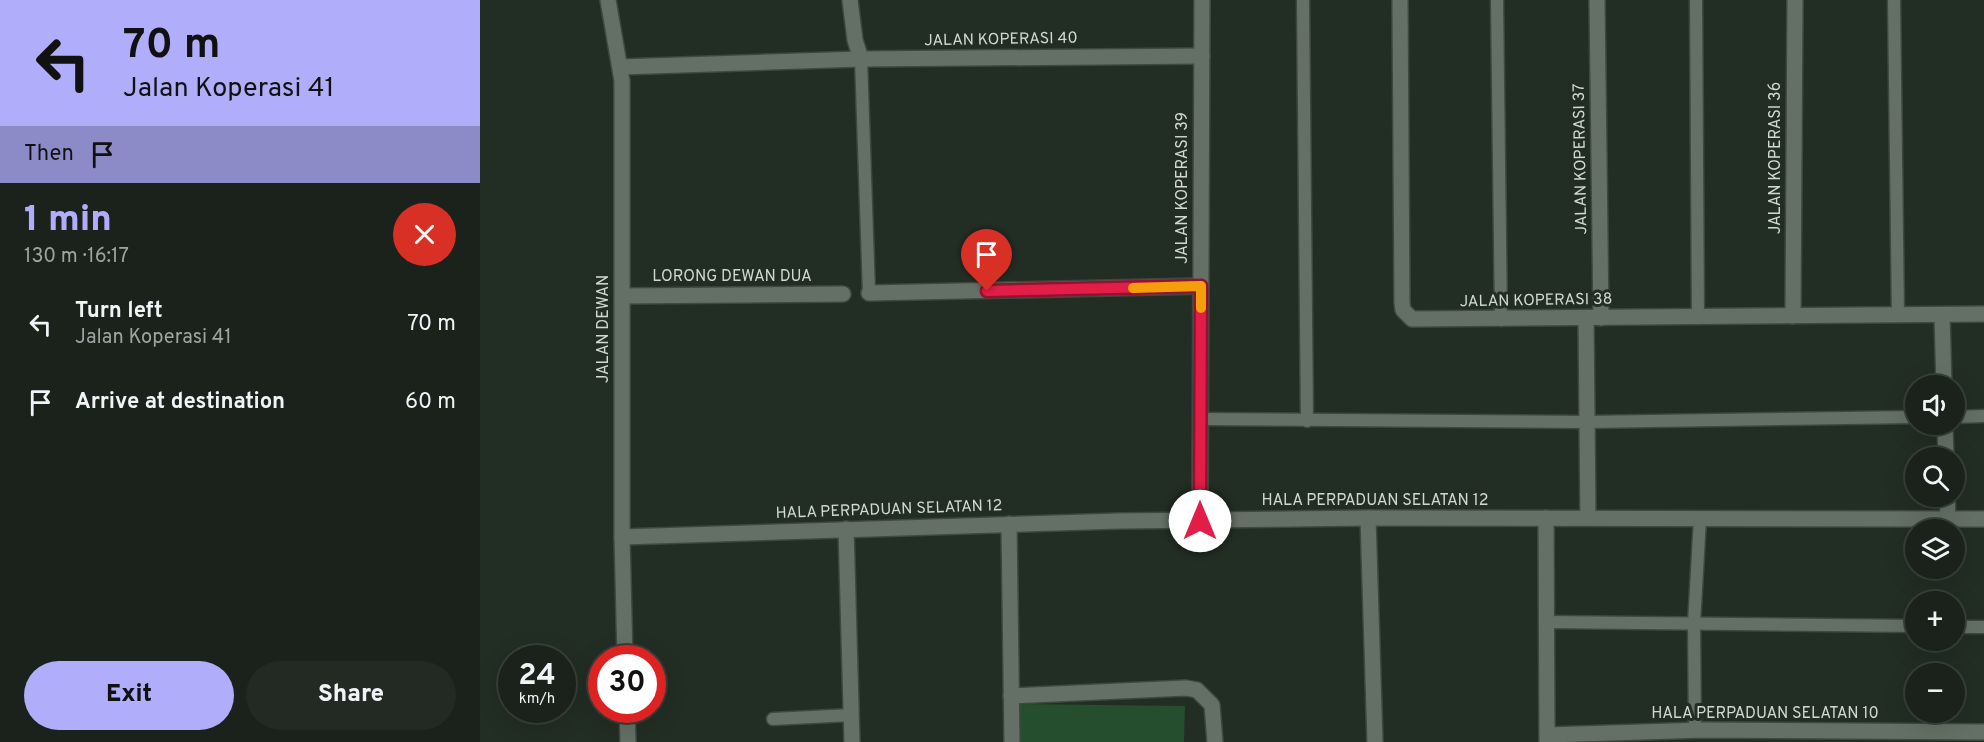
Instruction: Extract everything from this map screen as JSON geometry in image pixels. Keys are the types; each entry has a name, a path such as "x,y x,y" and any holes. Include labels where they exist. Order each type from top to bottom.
{"street":[{"name":"JALAN DEWAN","path":"608,0 620,67 623,150 622,537 626,645"},
{"path":"850,0 855,40 861,59"},
{"name":"JALAN KOPERASI 39","path":"1200,521 1202,0"},
{"name":"JALAN KOPERASI 38","path":"1400,0 1403,310 1412,319 1984,314"},
{"name":"JALAN KOPERASI 37","path":"1588,518 1587,422 1593,319 1597,0"},
{"name":"JALAN KOPERASI 36","path":"1792,316 1795,0"},
{"name":"JALAN KOPERASI 40","path":"620,67 861,59 1202,56"},
{"path":"869,293 1201,286"},
{"name":"LORONG DEWAN DUA","path":"622,296 843,294"},
{"path":"1942,315 1944,375"},
{"path":"1947,507 1948,519"},
{"path":"1368,518 1375,742"},
{"name":"HALA PERPADUAN SELATAN 12","path":"622,537 1009,524 1368,518 1948,519"},
{"path":"1546,518 1547,738"},
{"name":"HALA PERPADUAN SELATAN 12","path":"1965,519 1984,519"},
{"path":"1009,524 1012,742"},
{"path":"846,529 852,742"},
{"path":"1011,696 1186,688 1197,690 1212,705 1215,742"},
{"path":"627,723 628,742"},
{"name":"HALA PERPADUAN SELATAN 10","path":"1547,738 1701,734 1984,732"}],"lane":[{"path":"1303,0 1307,421"},
{"path":"1497,0 1501,320"},
{"path":"1696,0 1698,318"},
{"path":"1894,0 1898,316"},
{"path":"861,59 869,293"},
{"path":"1965,417 1984,416"},
{"path":"1201,419 1587,422 1905,417"},
{"path":"1700,518 1694,624 1701,734"},
{"path":"1548,622 1905,626"},
{"path":"1965,627 1984,627"},
{"path":"773,719 851,715"}],"green space":[{"path":"1019,704 1185,706 1184,742 1019,742"}],"slow traffic":[{"path":"1133,288 1201,286 1201,308"}],"route":[{"path":"987,291 1201,286 1200,521"}]}
